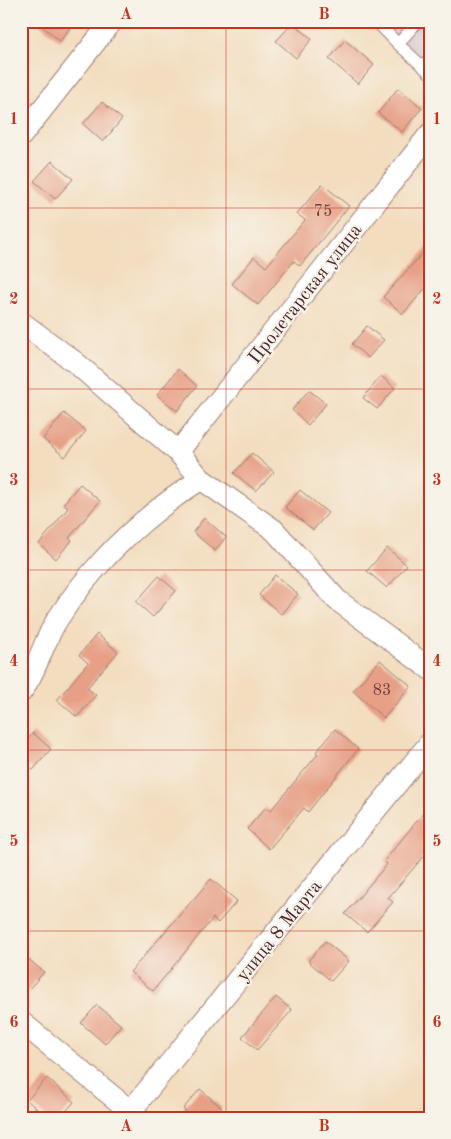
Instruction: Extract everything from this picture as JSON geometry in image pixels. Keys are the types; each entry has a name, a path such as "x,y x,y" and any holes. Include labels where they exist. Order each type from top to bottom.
{"street":[{"path":"21,136 112,21"},
{"name":"Пролетарская улица","path":"178,452 430,134"},
{"path":"21,322 76,363 178,452 201,479 274,530 337,600 430,669"},
{"path":"21,692 57,620 105,556 139,524 201,479"},
{"name":"улица 8 Марта","path":"132,1116 430,743"},
{"path":"21,1022 132,1116"}],"lane":[{"path":"376,21 430,73"},
{"path":"398,44 418,21"}],"shaded area":[{"path":"376,21 430,21 430,65"}],"building":[{"path":"36,21 75,21 60,41"},
{"path":"293,23 312,39 296,58 276,41"},
{"path":"345,40 374,65 358,84 329,59"},
{"path":"398,88 422,108 402,132 378,113"},
{"path":"102,102 122,119 103,142 83,124"},
{"path":"52,161 73,179 55,199 34,181"},
{"path":"322,184 349,206 300,266 294,261 258,305 232,284 254,257 266,267 305,220 297,214"},
{"path":"430,245 430,283 403,314 383,297"},
{"path":"367,326 384,340 368,358 352,344"},
{"path":"178,369 197,386 177,411 157,395"},
{"path":"381,376 395,388 377,409 363,398"},
{"path":"309,390 326,404 308,425 292,410"},
{"path":"64,413 86,431 65,457 43,439"},
{"path":"252,453 274,472 256,491 234,473"},
{"path":"80,484 100,501 69,538 72,540 56,559 39,544 68,508 63,504"},
{"path":"300,490 328,513 313,530 285,507"},
{"path":"204,518 226,537 215,551 193,532"},
{"path":"387,548 407,565 387,588 367,571"},
{"path":"275,575 298,594 281,614 259,595"},
{"path":"159,576 176,591 153,617 136,602"},
{"path":"97,634 118,652 87,688 96,695 77,717 57,700 88,663 79,655"},
{"path":"380,660 411,686 384,718 353,691"},
{"path":"335,729 358,749 308,812 304,808 269,849 247,829 266,807 270,811 318,754 316,752"},
{"path":"33,733 51,749 33,770 21,760 21,746"},
{"path":"430,805 430,863 423,857 388,898 393,902 367,932 345,914 387,864 384,861"},
{"path":"211,879 237,901 218,923 213,918 153,991 130,972"},
{"path":"325,941 349,961 331,981 308,961"},
{"path":"21,953 44,972 21,998"},
{"path":"276,997 292,1010 257,1050 242,1037"},
{"path":"97,1005 121,1025 105,1044 81,1023"},
{"path":"47,1078 74,1102 60,1118 47,1118 27,1100"},
{"path":"200,1089 222,1108 213,1118 193,1118 183,1109"}]}
